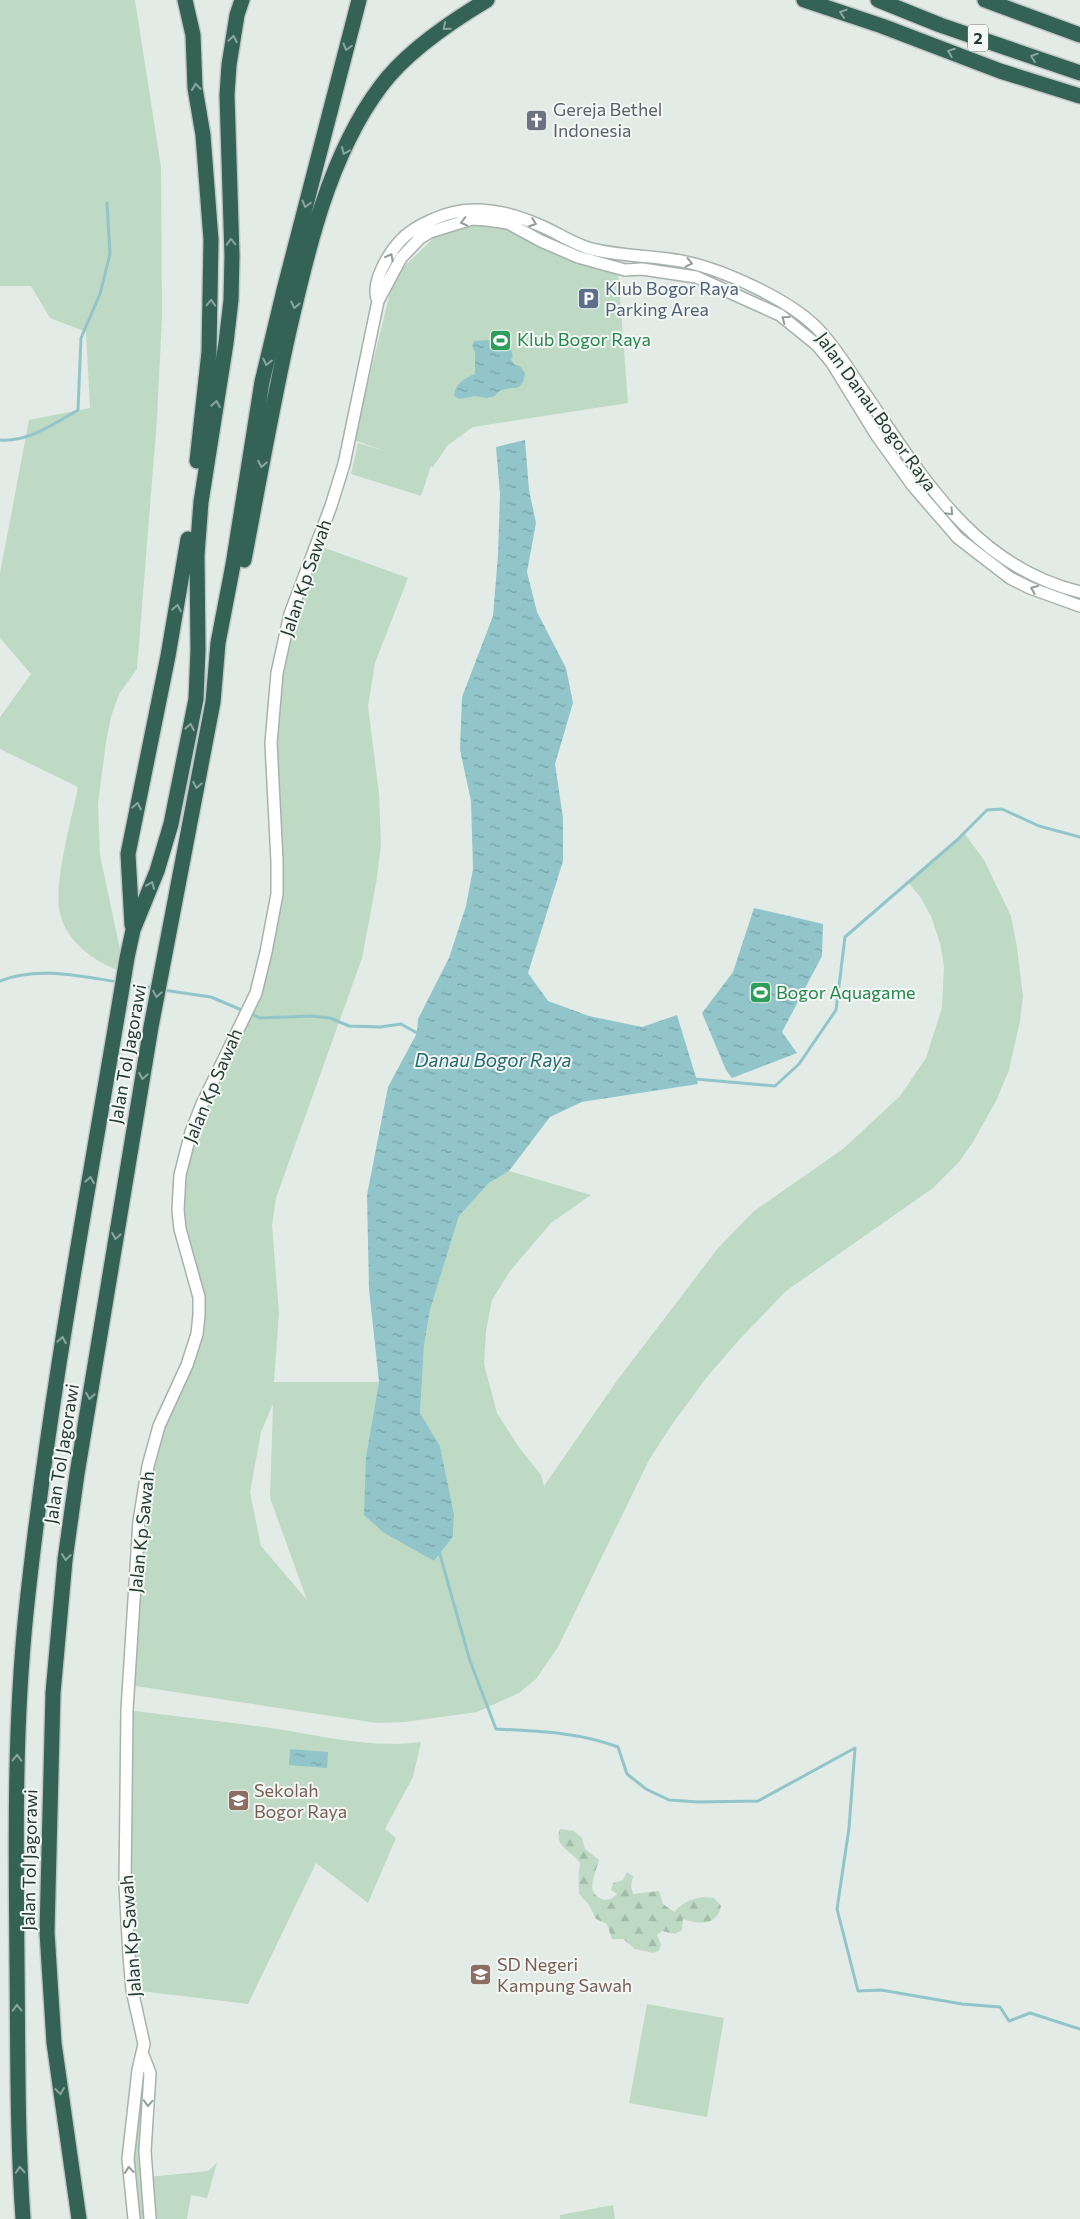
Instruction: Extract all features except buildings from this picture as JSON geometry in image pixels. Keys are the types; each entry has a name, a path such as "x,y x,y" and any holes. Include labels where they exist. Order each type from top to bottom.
{"highway":[{"path":"133,930 128,854 187,556 209,352 211,240 192,35 185,0"},
{"path":"133,930 157,871 170,824 196,698 198,650 197,555 201,502 226,343 230,300 232,256 227,95 230,59 237,15 242,0"},
{"path":"213,702 218,643 233,565 262,382 286,281 360,0"},
{"path":"213,702 220,683 265,447 298,290 311,240 333,179 351,136 382,85 412,55 454,20 487,0"},
{"path":"804,0 882,26 1000,71 1080,96"},
{"name":"2","path":"878,0 940,25 1080,74"},
{"name":"2","path":"985,0 1080,35"},
{"name":"Jalan Tol Jagorawi","path":"79,2219 54,2043 47,1932 52,1693 62,1588 77,1474 151,1028 213,702"},
{"name":"Jalan Tol Jagorawi","path":"23,2219 20,2163 15,1835 18,1709 38,1510 59,1362 133,930"}],"street":[{"name":"Jalan Danau Bogor Raya","path":"378,302 374,294 376,284 392,252 400,241 428,222 446,213 462,210 484,209 512,216 540,225 566,240 589,248 626,256 687,262 722,272 776,298 815,326 841,358 922,477 943,504 975,537 997,554 1030,572 1060,587 1080,592"},
{"name":"Jalan Danau Bogor Raya","path":"378,302 401,258 420,238 443,227 472,220 508,223 542,242 578,257 625,270 642,269 696,277 750,300 780,315 817,345 832,363 877,436 913,486 958,538 1010,578 1030,588 1080,606"},
{"name":"Jalan Kp Sawah","path":"134,2219 128,2159 138,2070 144,2044 131,1973 125,1886 127,1710 139,1521 152,1448 159,1426 186,1365 197,1334 199,1315 199,1297 180,1229 178,1210 180,1174 191,1132 254,997 271,928 277,894 271,743 277,673 290,614 332,506 344,464 378,302"},
{"name":"Jalan Kp Sawah","path":"143,2055 150,2073 145,2152 150,2219"}],"green space":[{"path":"0,0 135,0 161,167 162,317 157,419 137,669 119,694 111,717 98,804 100,855 125,973 94,958 76,943 63,924 60,913 59,885 61,869 78,787 0,749 0,717 31,674 0,638 0,573 29,420 90,408 86,332 50,318 31,286 0,286"},
{"name":"Klub Bogor Raya","path":"483,223 509,226 618,271 628,403 473,427 448,445 433,467 431,466 421,496 351,474 358,443 385,451 354,440 394,276 440,232 464,225"},
{"path":"317,545 408,578 375,663 368,706 379,794 381,844 377,878 362,958 276,1198 272,1225 279,1313 274,1382 379,1382 366,1456 384,1533 434,1561 453,1537 454,1514 440,1446 420,1413 424,1347 430,1310 459,1216 489,1183 509,1171 591,1195 551,1223 510,1271 492,1300 486,1331 484,1364 497,1413 518,1446 541,1475 544,1486 616,1382 718,1248 754,1211 843,1149 900,1096 926,1058 942,1008 944,966 940,943 931,916 921,898 908,882 964,833 984,860 1011,916 1017,947 1023,997 1020,1021 1009,1070 997,1099 973,1142 959,1162 933,1188 786,1291 739,1340 707,1377 673,1423 649,1460 558,1647 536,1679 519,1693 477,1712 405,1722 377,1723 129,1685 139,1521 153,1445 199,1315 178,1211 191,1132 254,997 277,894 271,743 277,673","holes":["273,1404 270,1498 307,1600 261,1546 250,1492 261,1432"]},
{"path":"127,1710 264,1727 369,1743 403,1744 421,1742 413,1777 385,1829 396,1838 368,1903 316,1863 248,2004 132,1990"},
{"path":"560,1829 574,1831 582,1838 585,1849 599,1860 592,1887 597,1896 602,1899 610,1899 617,1894 611,1890 613,1883 623,1880 627,1872 633,1876 631,1886 633,1894 659,1891 663,1904 674,1912 682,1904 692,1899 714,1898 721,1906 719,1913 711,1920 701,1923 683,1919 682,1930 675,1934 662,1931 657,1935 661,1944 659,1951 653,1953 635,1949 623,1939 612,1939 607,1924 596,1919 589,1905 579,1894 580,1863 561,1844 559,1840"},
{"path":"647,2004 724,2018 707,2117 629,2103"},
{"path":"138,2070 150,2073 148,2177 208,2171 217,2163 207,2198 191,2195 187,2219 134,2219 128,2159"},
{"path":"613,2205 615,2219 560,2219 560,2215"}],"water":[{"path":"474,341 505,341 506,347 511,350 513,356 511,360 515,365 520,366 525,374 523,382 519,387 500,391 495,396 487,398 475,396 459,399 454,396 456,388 461,382 475,374 475,352 472,346"},
{"name":"Danau Bogor Raya","path":"525,440 529,490 536,523 527,572 537,612 566,668 573,703 555,764 563,818 563,861 528,973 548,1001 589,1016 642,1027 677,1015 698,1084 582,1102 550,1117 509,1171 489,1183 459,1216 430,1310 424,1347 420,1413 440,1446 454,1514 453,1537 434,1561 384,1533 364,1515 366,1456 379,1382 369,1289 367,1195 388,1087 417,1033 418,1019 449,958 466,906 473,869 471,801 460,750 462,697 493,616 500,494 496,447"},
{"name":"Bogor Aquagame","path":"754,908 823,924 822,956 782,1032 797,1053 732,1078 726,1070 702,1013 733,972"},
{"path":"290,1749 328,1752 327,1768 289,1765"}],"waterway":[{"path":"0,440 10,440 31,435 78,410 81,338 100,294 110,254 107,203"},
{"path":"695,1079 775,1086 799,1064 836,1010 845,937 957,840 987,810 1002,809 1039,826 1080,837"},
{"path":"0,981 14,976 43,973 73,975 118,982"},
{"path":"126,984 155,988"},
{"path":"163,990 211,997 244,1011"},
{"path":"249,1013 260,1018 311,1016 330,1018 349,1026 380,1027 401,1024 417,1033 418,1036"},
{"path":"439,1551 470,1661 496,1729 573,1735 618,1747 627,1774 646,1789 669,1800 698,1802 758,1801 855,1748 849,1828 837,1909 858,1991 881,1990 962,2004 1000,2007 1009,2021 1030,2013 1080,2029"}],"place":[{"name":"Gereja Bethel Indonesia","path":"537,120"},
{"name":"Klub Bogor Raya Parking Area","path":"589,299"},
{"name":"Klub Bogor Raya","path":"501,340"},
{"name":"Bogor Aquagame","path":"760,993"},
{"name":"Sekolah Bogor Raya","path":"238,1801"},
{"name":"SD Negeri Kampung Sawah","path":"481,1975"}]}
